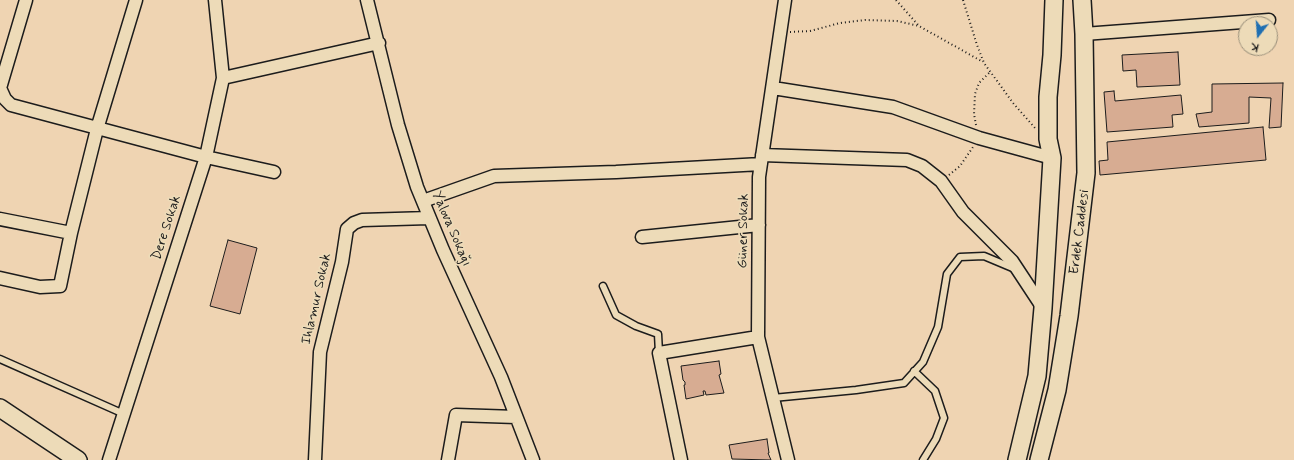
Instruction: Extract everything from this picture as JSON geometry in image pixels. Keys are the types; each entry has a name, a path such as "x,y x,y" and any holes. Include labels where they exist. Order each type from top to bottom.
{"street":[{"path":"26,0 0,88 5,99 15,107 206,157 274,172"},
{"path":"0,278 40,287 60,286 71,233 97,129 136,0"},
{"name":"Dere Sokak","path":"109,460 206,157 223,78 215,0"},
{"name":"Yalova Sokağı","path":"367,0 379,43 402,140 429,218 501,376 533,460"},
{"name":"Güner Sokak","path":"785,0 762,160 759,225 758,337 788,460"},
{"path":"1017,460 1037,376 1043,308 1052,158 1048,139 1048,97 1052,55 1054,0"},
{"name":"Erdek Caddesi","path":"1039,460 1057,390 1069,316 1085,188 1084,34 1082,0"},
{"path":"1084,34 1238,22"},
{"path":"223,78 379,43"},
{"path":"773,88 893,108 979,138 1052,158"},
{"path":"423,201 494,176 616,172 762,160 907,160 922,166 939,179 963,212 1005,252 1020,271 1043,308"},
{"name":"Ihlamur Sokak","path":"315,460 320,352 342,262 348,229 354,223 362,220 429,218"},
{"path":"0,219 71,233"},
{"path":"642,237 759,225"},
{"path":"681,460 659,353 758,337"},
{"path":"0,408 78,460"},
{"path":"448,460 456,415 516,417"}],"lane":[{"path":"773,398 856,390 904,383 922,362 938,327 947,274 960,257 984,256 1020,271"},
{"path":"603,286 616,315 636,326 658,334 659,353"},
{"path":"0,359 124,414"},
{"path":"914,372 935,391 944,418 936,440 923,460"}],"path":[{"path":"896,0 919,26"},
{"path":"963,0 984,63 1024,116 1048,139"},
{"path":"781,31 810,31 840,23 865,20 897,21 919,26 984,63"},
{"path":"939,179 951,174 960,166 979,138 974,114 975,94 979,83 990,72"}],"building":[{"path":"1178,52 1180,85 1137,87 1136,70 1123,71 1122,55"},
{"path":"1283,83 1281,127 1269,128 1271,98 1249,97 1249,123 1199,127 1196,114 1212,112 1212,84"},
{"path":"1114,91 1115,101 1181,95 1183,114 1172,115 1173,127 1107,132 1104,92"},
{"path":"1263,127 1266,160 1100,175 1099,161 1108,160 1107,142"},
{"path":"228,240 257,248 240,314 210,306"},
{"path":"719,361 721,374 719,375 724,393 706,395 705,391 703,391 704,395 686,399 685,382 683,380 681,366"},
{"path":"767,439 768,453 771,460 732,459 729,445"}]}
